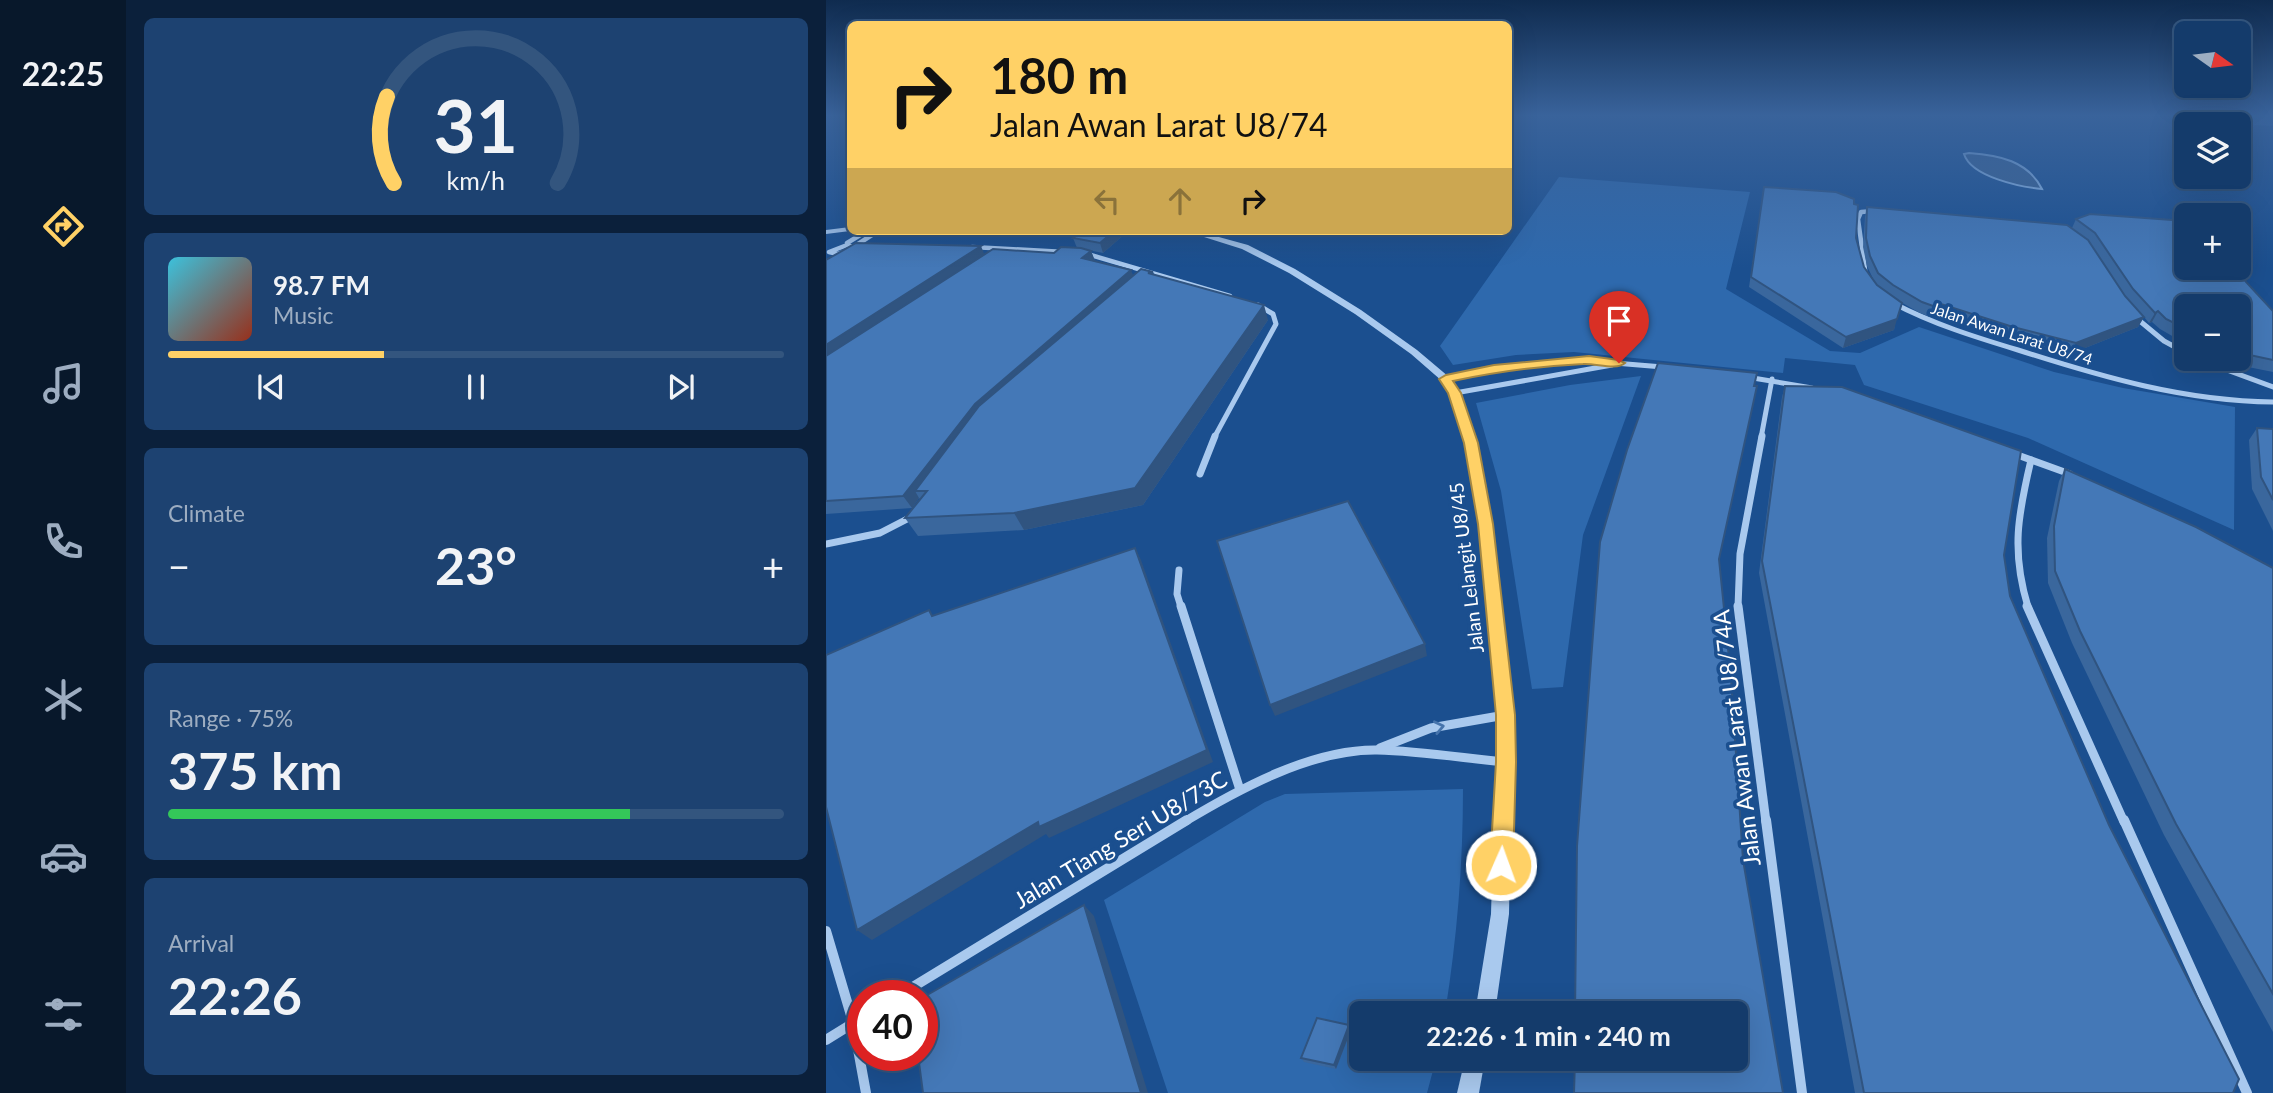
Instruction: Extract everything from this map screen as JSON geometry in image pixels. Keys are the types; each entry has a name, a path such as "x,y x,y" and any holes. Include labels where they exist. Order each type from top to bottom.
{"street":[{"path":"1871,285 1866,277 1858,219 1861,212 1877,211"},
{"path":"826,232 847,229"},
{"path":"826,258 830,252 860,235"},
{"path":"830,252 855,247 872,235"},
{"name":"Jalan Lelangit U8/45","path":"1203,235 1245,247 1292,271 1380,327 1446,379 1455,393 1471,443 1480,484 1505,715 1506,762 1500,914 1487,1001"},
{"path":"844,245 867,248"},
{"path":"961,247 1068,252"},
{"path":"993,257 1003,250"},
{"path":"1078,253 1243,300"},
{"path":"1142,281 1152,272"},
{"name":"Jalan Awan Larat U8/74","path":"1884,297 1943,327 2106,379 2205,398 2273,402"},
{"path":"1200,474 1212,442 1276,324 1273,314 1256,304"},
{"path":"2129,308 2136,319 2174,346"},
{"path":"1446,379 1549,362 1589,360 1672,368"},
{"path":"1455,393 1619,363"},
{"path":"2230,371 2273,387"},
{"path":"1733,375 1772,379 1820,389"},
{"name":"Jalan Awan Larat U8/74A","path":"1772,379 1740,554 1738,609 1802,1093"},
{"path":"2006,451 2076,477"},
{"path":"2031,460 2014,530 2018,575 2028,609 2247,1093"},
{"path":"826,544 880,533 916,513"},
{"path":"1179,570 1177,594 1240,790"},
{"name":"Jalan Tiang Seri U8/73C","path":"925,980 1240,790 1271,775 1314,761 1376,750 1431,728 1505,715"},
{"name":"Jalan Tiang Seri U8/73C","path":"1376,750 1506,762"},
{"path":"826,931 847,989"},
{"path":"826,1040 847,1027"},
{"path":"864,1071 866,1093"},
{"path":"1468,1093 1473,1071"}],"shaded area":[{"path":"1973,166 2021,166 2036,179 2042,189 2010,183"},
{"path":"1559,177 1750,192 1726,289 1830,351 1860,353 1919,327 2054,372 2123,388 2235,407 2234,530 2028,438 1864,385 1855,365 1785,358 1783,373 1574,352 1516,355 1453,365 1440,346"},
{"path":"1641,376 1583,535 1563,687 1532,689 1501,491 1476,403 1570,385"},
{"path":"1463,789 1458,901 1447,1001 1349,1001 1349,1071 1433,1071 1427,1093 1168,1093 1104,900 1265,802 1285,794"}],"building":[{"path":"1764,187 1836,192 1854,199 1854,204 1858,205 1856,238 1864,267 1877,285 1902,303 1897,319 1846,337 1751,277"},
{"path":"1867,207 2067,225 2088,240 2125,296 2144,317 2076,343 2013,327 1941,304 1933,306 1922,302 1878,273 1866,238"},
{"path":"2090,214 2174,220 2174,280 2245,280 2273,311 2273,360 2251,355 2251,294 2174,294 2174,323 2158,311 2155,313 2133,289 2095,233 2076,219"},
{"path":"1077,235 1109,235 1100,243 1073,238"},
{"path":"856,243 981,246 826,345 826,260"},
{"path":"1061,247 1091,251 1082,258 1131,270 975,404 903,496 826,501 826,356 993,249 1054,253"},
{"path":"1141,269 1264,305 1135,488 1014,513 905,518 927,491 915,491 979,406"},
{"path":"1658,363 1757,373 1754,386 1757,386 1719,559 1731,678 1743,860 1783,1093 1574,1093 1575,1071 1748,1071 1748,1001 1575,1001 1577,846 1600,542 1627,450"},
{"path":"1785,386 1842,387 2021,451 2004,555 2010,596 2109,825 2239,1079 2233,1093 1864,1093 1762,561"},
{"path":"2257,428 2273,429 2273,500 2261,477"},
{"path":"2065,469 2196,527 2273,568 2273,994 2176,824 2080,631 2055,571 2054,526"},
{"path":"1348,501 1425,644 1270,705 1217,541"},
{"path":"1135,548 1207,750 1039,827 1038,822 857,930 826,807 826,655 929,610 932,616"},
{"path":"1084,905 1141,1093 923,1093 920,1071 938,1071 938,989"},
{"path":"1317,1018 1349,1025 1334,1065 1301,1058"}],"route":[{"path":"1501,865 1506,762 1505,715 1486,524 1471,443 1455,393 1446,379 1494,369 1562,361 1619,363"}]}
